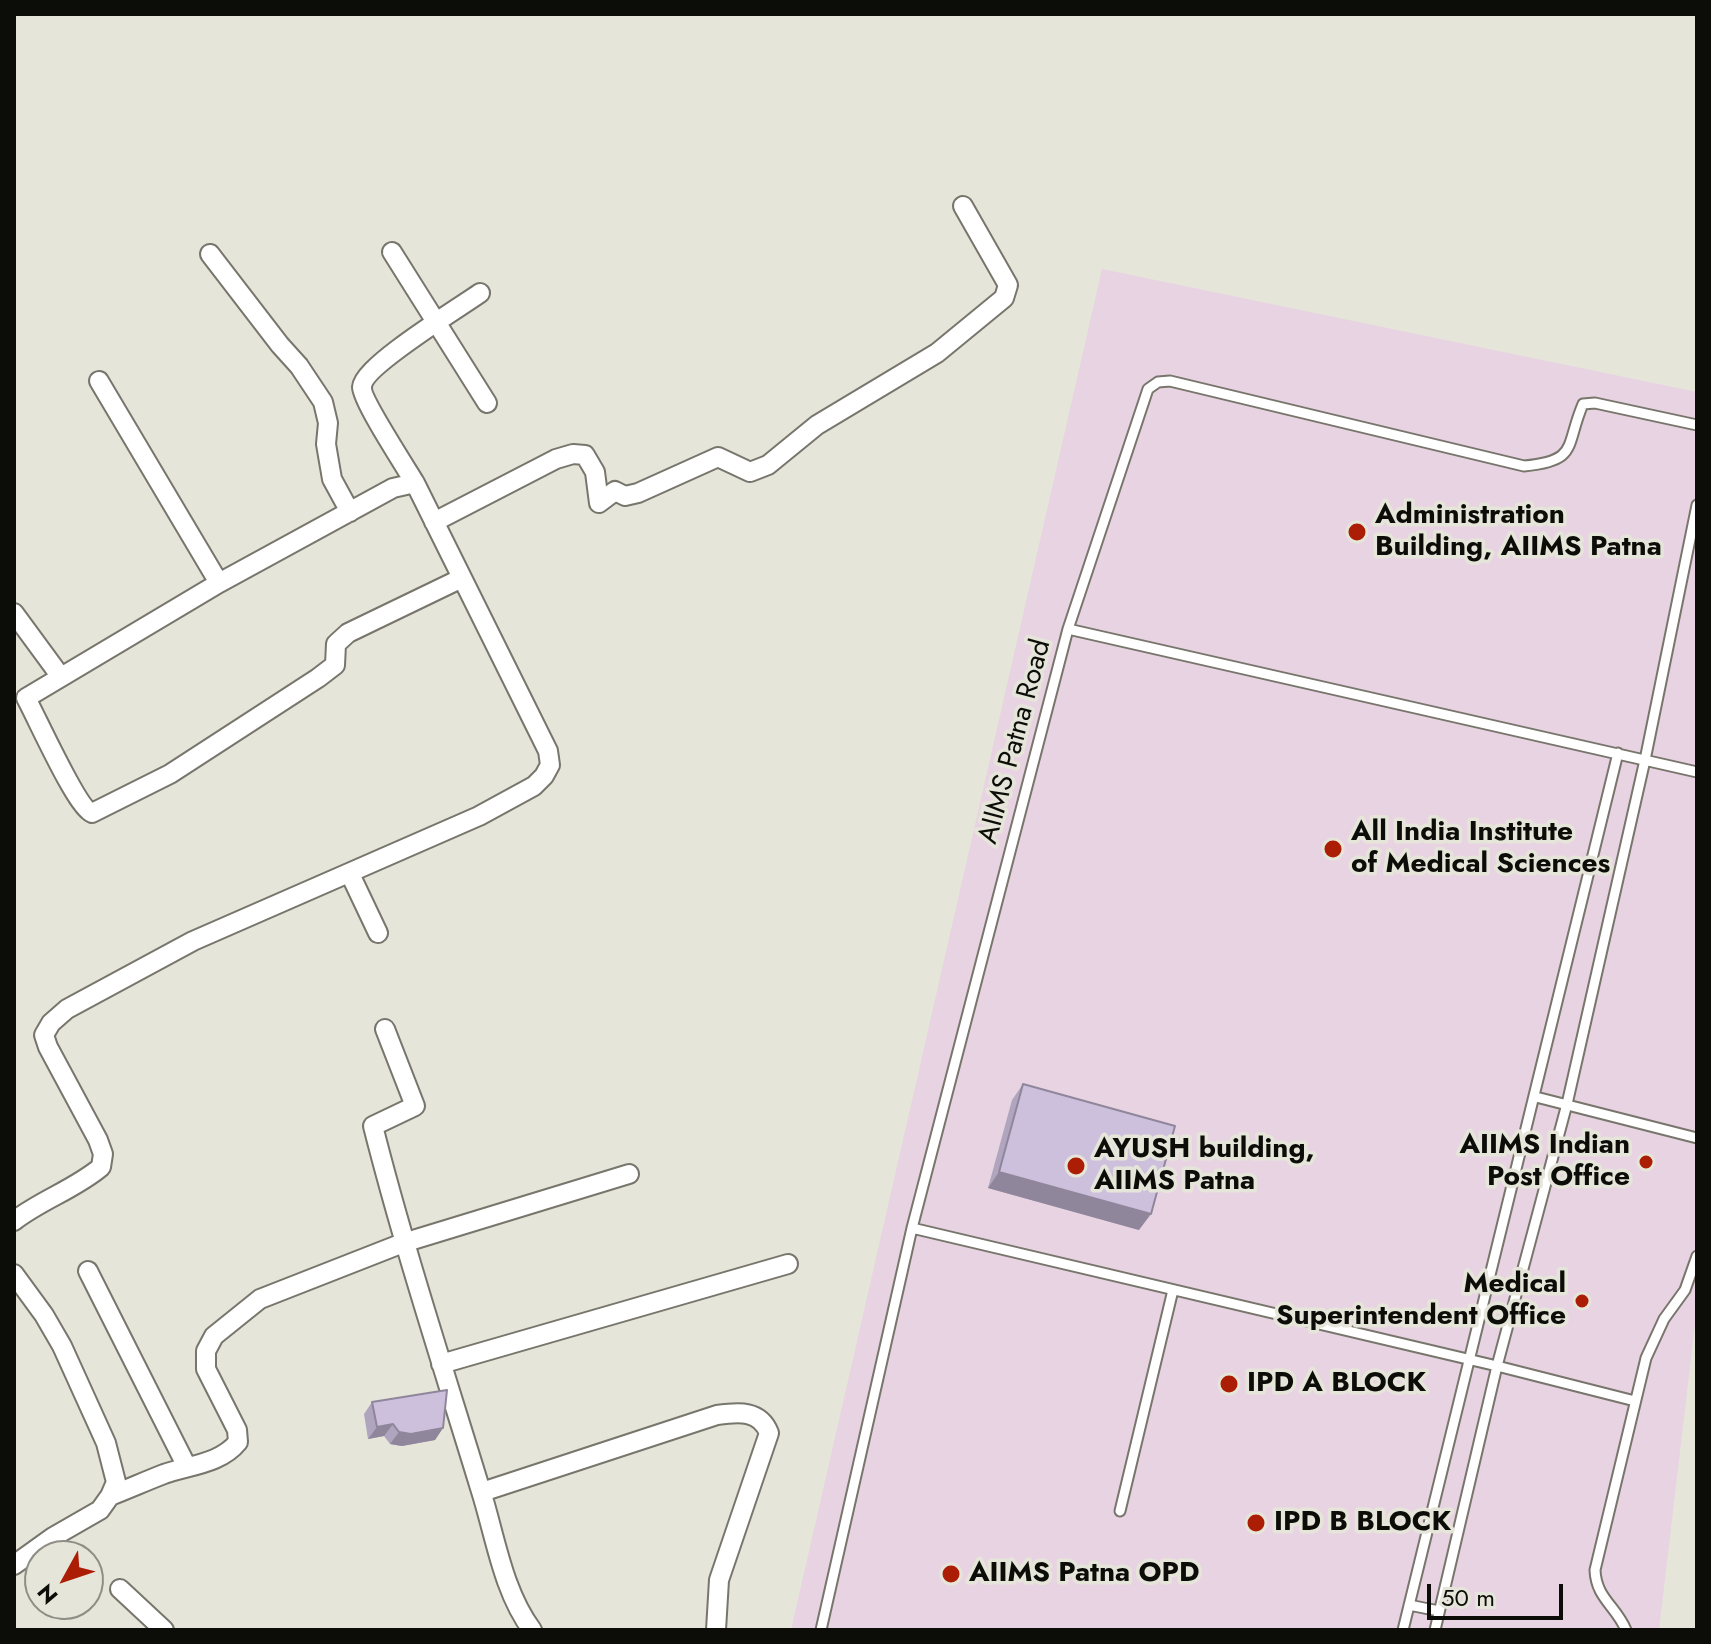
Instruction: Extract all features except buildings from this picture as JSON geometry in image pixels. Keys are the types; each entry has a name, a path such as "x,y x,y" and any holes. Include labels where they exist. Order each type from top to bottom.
{"street":[{"path":"434,522 556,459 573,454 585,455 595,472 599,503 615,491 625,496 638,493 718,457 750,472 768,465 817,425 937,353 1004,298 1008,285 963,206"},
{"path":"392,252 487,403"},
{"path":"210,254 299,366 323,402 328,423 326,444 332,479 350,512"},
{"path":"14,1221 88,1178 101,1167 103,1154 98,1140 44,1035 51,1023 67,1009 193,941 479,816 534,786 550,765 548,751 415,483 361,389 365,376 374,367 480,293"},
{"path":"99,381 219,583"},
{"path":"415,483 393,488 219,583 26,698 74,792 86,811 92,813 170,774 318,678 335,665 336,644 348,633 462,578"},
{"path":"14,613 61,677"},
{"path":"350,874 378,933"},
{"path":"385,1029 415,1106 373,1126 403,1243 508,1579 532,1630"},
{"path":"110,1496 230,1453 238,1442 237,1430 206,1369 206,1351 214,1336 260,1299 403,1243 629,1174"},
{"path":"441,1364 788,1264"},
{"path":"88,1271 187,1467"},
{"path":"14,1274 62,1346 106,1443 116,1482 100,1510 53,1537 14,1565"},
{"path":"482,1492 717,1415 754,1415 765,1423 769,1433 719,1580 716,1630"},
{"path":"120,1589 164,1630"}],"lane":[{"path":"1068,629 1148,389 1158,382 1170,381 1524,466 1548,464 1560,459 1571,444 1575,421 1583,404 1595,403 1697,425"},
{"path":"1435,1630 1497,1366 1567,1104 1645,760 1697,505"},
{"name":"AIIMS Patna Road","path":"821,1630 912,1228 1068,629 1697,772"},
{"path":"1403,1630 1618,753"},
{"path":"1536,1097 1697,1138"},
{"path":"912,1228 1470,1359 1635,1401"},
{"path":"1626,1630 1596,1584 1595,1570 1646,1358 1654,1338 1685,1290 1697,1256"},
{"path":"1120,1511 1173,1290"},
{"path":"1409,1605 1439,1611"}],"shaded area":[{"name":"All India Institute of Medical Sciences","path":"1102,269 1697,392 1697,1307 1659,1630 791,1630"}],"place":[{"name":"Administration Building, AIIMS Patna","path":"1357,532"},
{"name":"All India Institute of Medical Sciences","path":"1333,849"},
{"name":"AIIMS Indian Post Office","path":"1646,1162"},
{"name":"AYUSH building, AIIMS Patna","path":"1076,1166"},
{"name":"Medical Superintendent Office","path":"1582,1301"},
{"name":"IPD A BLOCK","path":"1229,1384"},
{"name":"IPD B BLOCK","path":"1256,1523"},
{"name":"AIIMS Patna OPD","path":"951,1574"}]}
